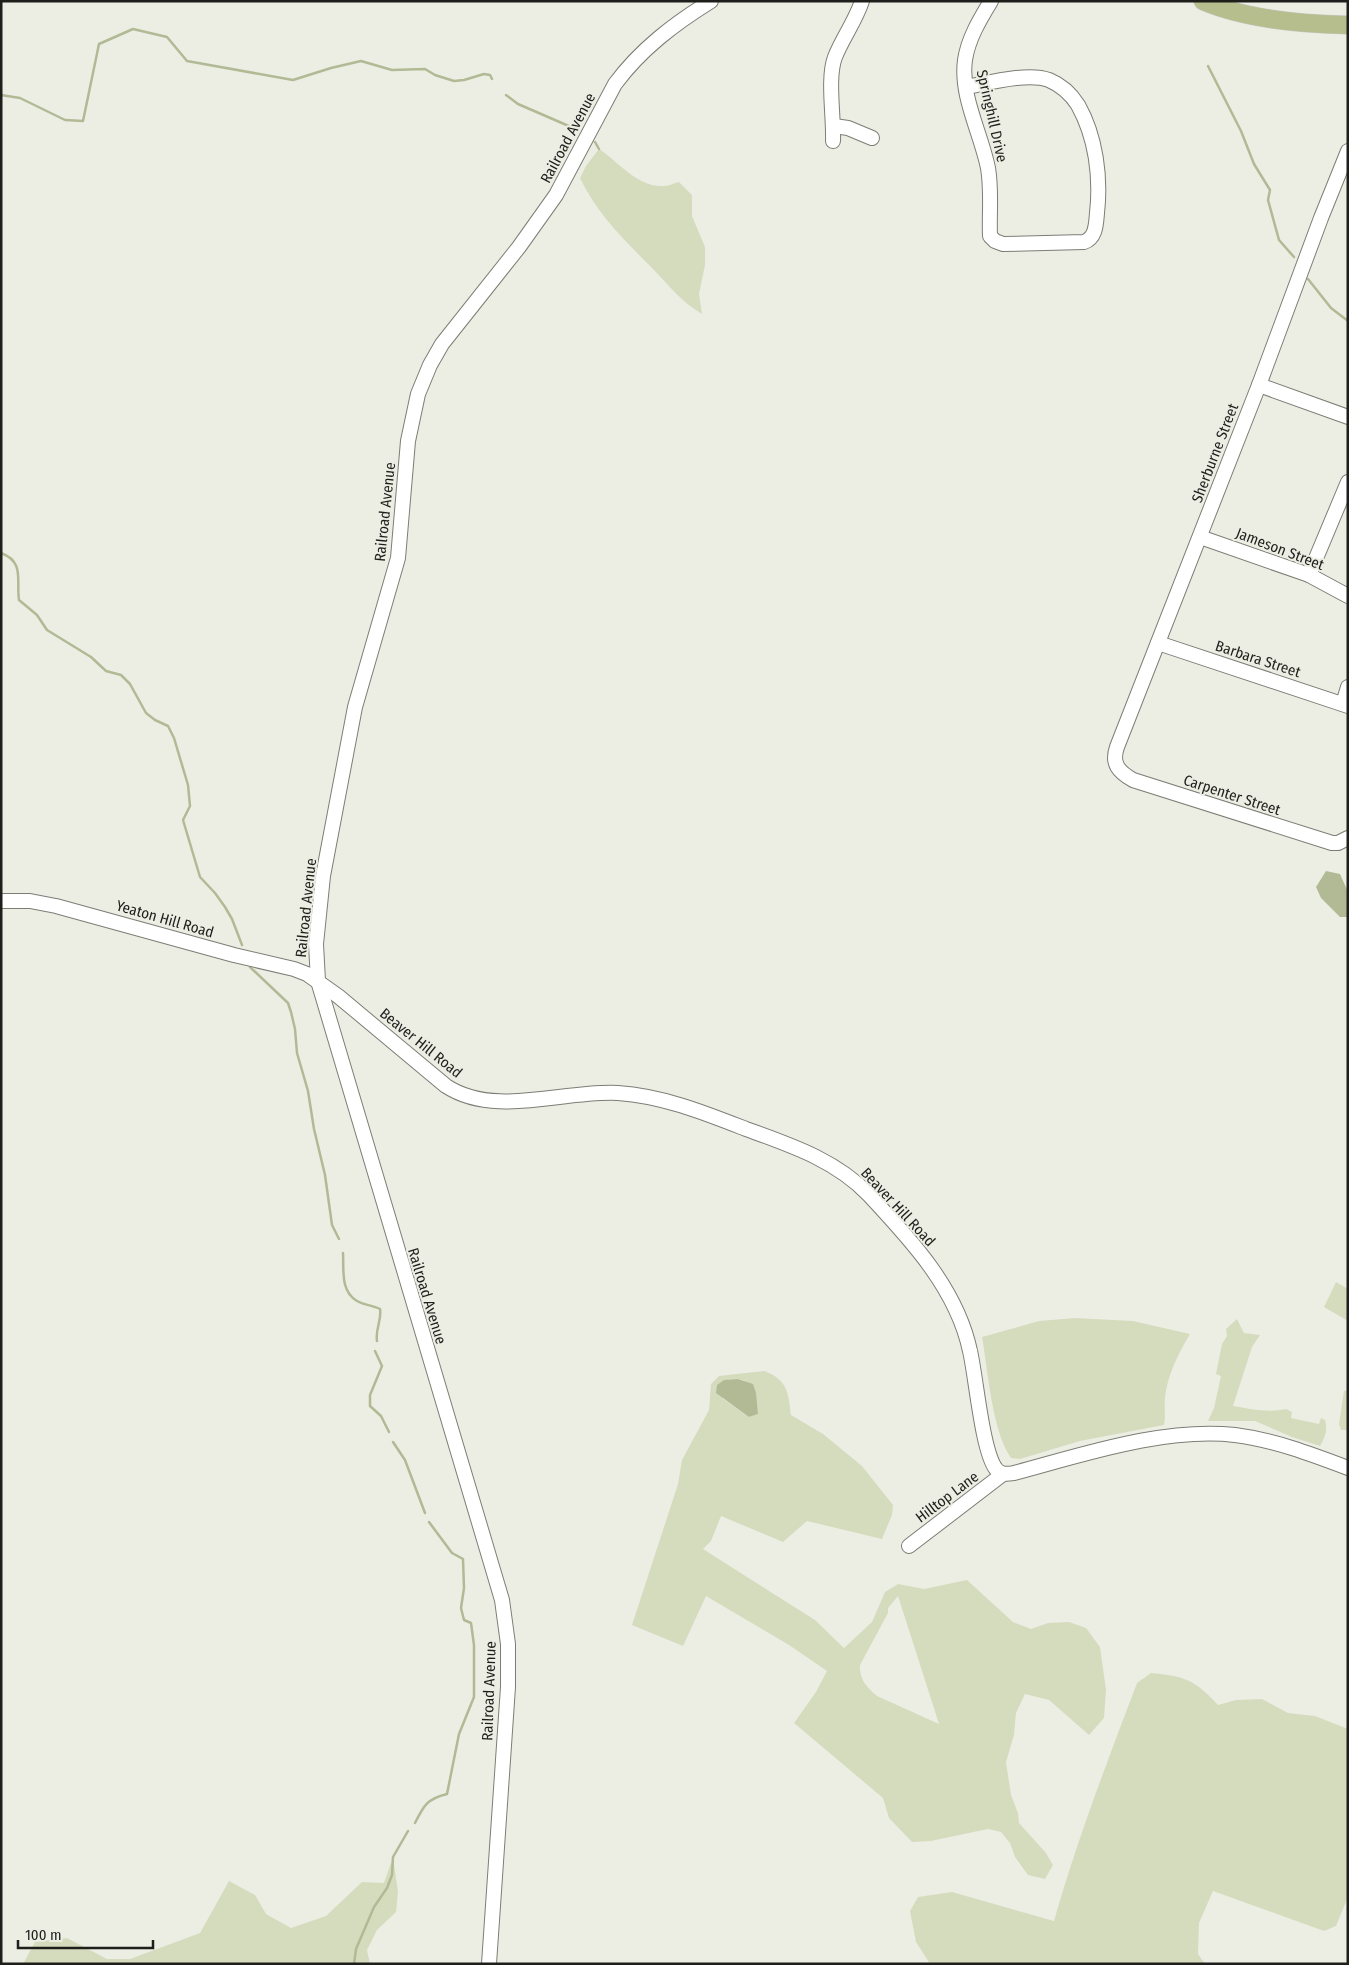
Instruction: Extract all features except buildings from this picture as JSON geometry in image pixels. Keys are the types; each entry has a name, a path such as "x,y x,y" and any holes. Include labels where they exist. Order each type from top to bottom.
{"main road":[{"path":"1203,1 1226,9 1253,15 1348,25"}],"street":[{"name":"Railroad Avenue","path":"489,1964 508,1687 508,1644 502,1600 318,981 316,944 325,867 355,706 398,558 408,441 418,394 424,379 442,344 511,259 548,206 615,84 625,71 654,42 677,23 711,1"},
{"path":"834,141 832,100 834,63 858,15 862,1"},
{"name":"Springhill Drive","path":"966,87 1000,81 1036,78 1048,80 1058,85 1073,99 1083,116 1096,158 1099,201 1096,225 1092,237 1084,242 1012,244 995,241 990,234 992,208 988,167 966,87 965,59 970,40 991,1"},
{"path":"834,126 848,128 872,138"},
{"name":"Sherburne Street","path":"1116,766 1114,755 1259,385 1348,151"},
{"path":"1259,385 1348,417"},
{"path":"1308,575 1348,482"},
{"name":"Jameson Street","path":"1200,537 1308,575 1348,596"},
{"name":"Barbara Street","path":"1158,643 1345,705"},
{"path":"1345,705 1348,687"},
{"name":"Carpenter Street","path":"1116,766 1120,772 1133,780 1332,844 1346,840"},
{"name":"Yeaton Hill Road","path":"1,901 30,901 56,906 234,955 294,969 318,981"},
{"name":"Beaver Hill Road","path":"318,981 446,1086 465,1097 496,1102 576,1094 619,1093 656,1098 701,1111 784,1143 829,1163 845,1174 869,1195 927,1262 956,1307 971,1352 987,1444 995,1467 1003,1474"},
{"path":"1003,1474 1020,1472 1105,1448 1197,1434 1234,1435 1273,1442 1348,1468"},
{"name":"Hilltop Lane","path":"909,1546 1003,1474"}],"shaded area":[{"path":"599,149 637,179 655,186 668,186 679,182 692,195 692,216 705,247 705,265 699,294 702,314 676,294 623,238 595,204 580,178 586,166"},
{"path":"1326,871 1340,874 1348,892 1348,917 1340,917 1321,898 1316,887"},
{"path":"1336,1282 1348,1289 1348,1321 1324,1307"},
{"path":"1075,1318 1133,1321 1190,1334 1168,1380 1164,1425 1080,1441 1020,1459 1011,1458 999,1432 995,1417 982,1337 1039,1321"},
{"path":"1237,1319 1244,1333 1260,1335 1252,1347 1233,1406 1266,1411 1286,1409 1292,1412 1291,1418 1319,1424 1321,1418 1325,1420 1326,1431 1320,1446 1292,1437 1255,1421 1208,1421 1214,1408 1221,1376 1216,1374 1222,1344 1227,1336 1226,1329"},
{"path":"765,1371 773,1375 786,1388 791,1415 823,1434 862,1466 893,1505 892,1515 882,1539 807,1521 783,1542 721,1516 711,1541 703,1549 815,1620 844,1648 872,1622 885,1592 898,1584 924,1589 967,1580 1013,1622 1031,1629 1048,1623 1069,1622 1086,1628 1100,1647 1106,1690 1104,1718 1089,1735 1049,1700 1025,1694 1016,1713 1014,1735 1006,1762 1011,1795 1018,1813 1019,1823 1046,1853 1053,1865 1045,1879 1028,1875 1015,1857 1010,1843 1001,1832 988,1829 931,1841 912,1842 889,1818 883,1798 794,1723 816,1692 827,1671 789,1645 706,1596 683,1646 632,1625 678,1484 682,1460 709,1410 711,1384 719,1376","holes":["738,1379 752,1387 758,1414 749,1417 722,1398 725,1380","898,1596 939,1724 877,1696 862,1679 860,1665 888,1613 888,1608"]},
{"path":"738,1379 753,1384 758,1414 749,1417 716,1393 717,1385 724,1380"},
{"path":"1348,1390 1348,1430 1341,1430 1339,1424 1344,1391"},
{"path":"1151,1673 1173,1676 1189,1681 1203,1690 1218,1705 1236,1700 1262,1699 1288,1713 1315,1716 1348,1729 1348,1897 1336,1926 1324,1931 1213,1891 1199,1923 1198,1954 1205,1964 930,1964 916,1942 910,1911 918,1897 952,1892 1054,1921 1082,1831 1137,1683"},
{"path":"393,1857 398,1892 396,1912 377,1930 367,1950 370,1964 23,1964 35,1942 67,1938 107,1959 130,1959 200,1933 229,1881 255,1895 266,1914 291,1928 326,1916 362,1882 384,1883"}],"waterway":[{"path":"1,95 20,98 65,120 83,121 99,44 133,29 167,37 187,61 293,80 361,61 392,70 425,69 435,75 454,81 484,74 490,75 492,79"},
{"path":"1208,66 1241,131 1254,164 1270,190 1268,200 1279,240 1294,257"},
{"path":"506,95 518,104 578,130"},
{"path":"595,142 599,149"},
{"path":"1308,279 1331,308 1348,321"},
{"path":"1,553 14,561 18,572 19,600 37,615 47,630 91,657 106,671 121,675 130,684 146,713 168,726 174,738 188,785 190,806 183,820 200,877 225,907 242,945"},
{"path":"250,967 288,1003 291,1012 297,1053 308,1091 314,1129 325,1175 332,1225 339,1239"},
{"path":"343,1253 344,1279 348,1292 357,1301 380,1309 377,1341"},
{"path":"375,1351 382,1366 370,1395 370,1406 381,1416 389,1432"},
{"path":"393,1442 405,1460 425,1513"},
{"path":"415,1823 430,1801 447,1794 459,1734 474,1697 474,1645 471,1623 464,1620 461,1608 464,1588 463,1559 452,1553 429,1522"},
{"path":"354,1964 356,1949 374,1907 387,1888 392,1875 393,1857 408,1831"}]}
